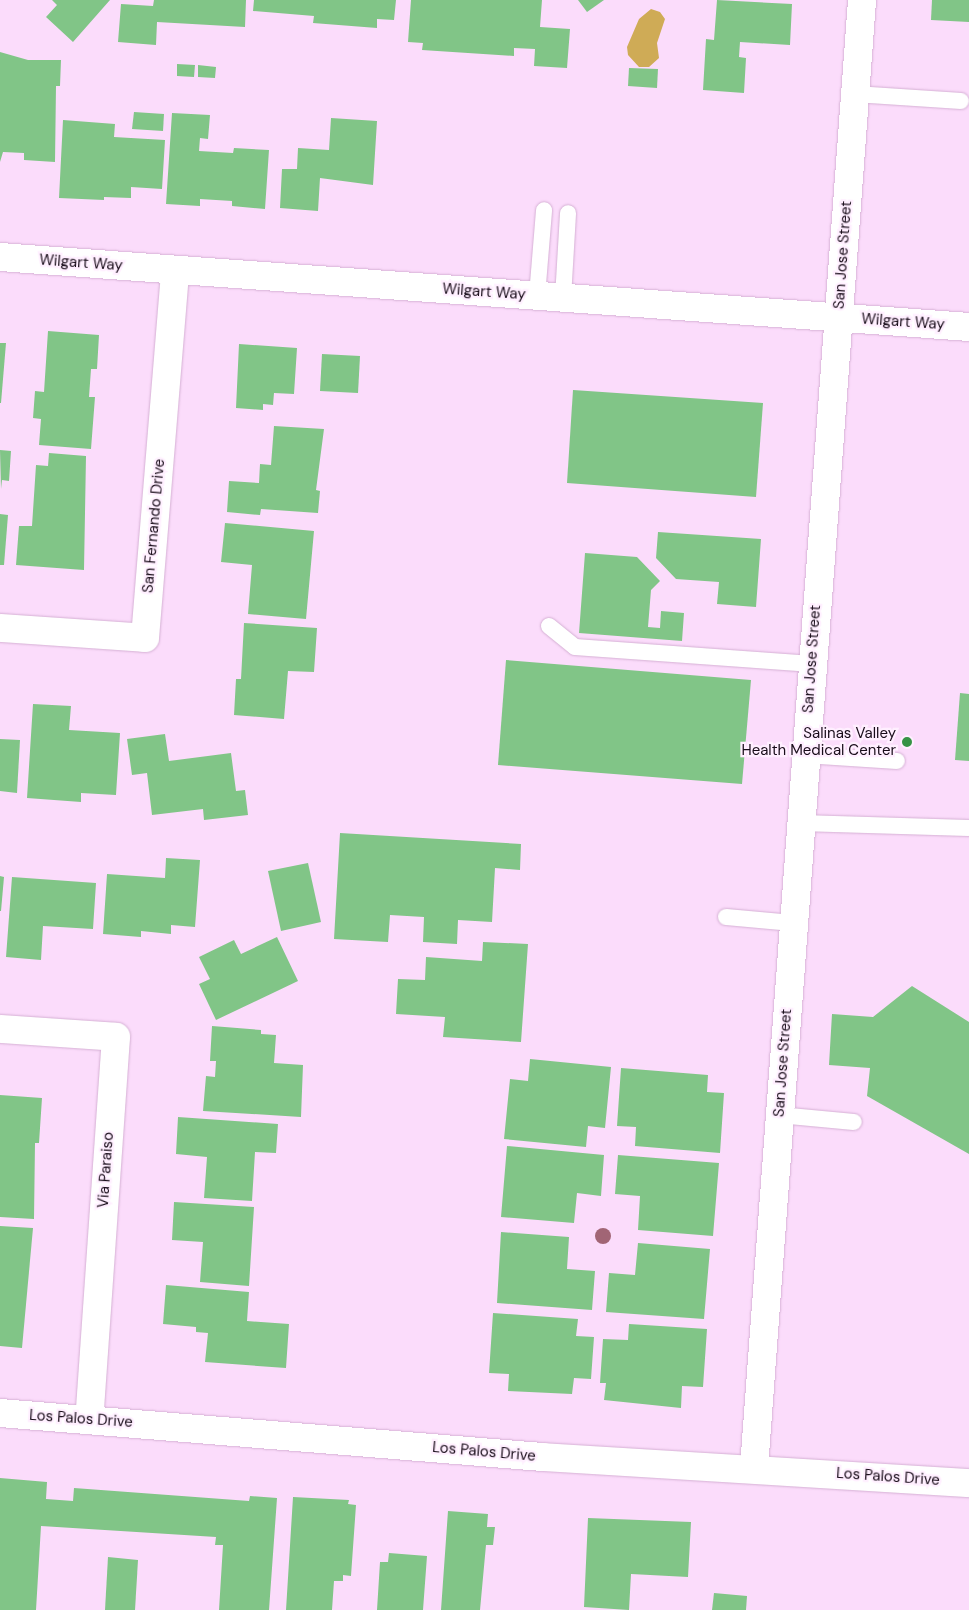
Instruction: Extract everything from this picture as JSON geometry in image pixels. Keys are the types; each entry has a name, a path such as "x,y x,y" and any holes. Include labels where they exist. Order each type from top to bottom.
{"street":[{"name":"San Jose Street","path":"754,1468 800,822 862,0"},
{"name":"Wilgart Way","path":"0,257 969,327"},
{"name":"San Fernando Drive","path":"0,628 145,638 174,270"},
{"name":"Via Paraiso","path":"0,1029 116,1037 89,1420"},
{"name":"Los Palos Drive","path":"0,1414 542,1457 754,1468 969,1483"}],"lane":[{"path":"855,94 962,101"},
{"path":"544,210 550,297"},
{"path":"550,297 568,213"},
{"path":"549,626 575,647 812,664"},
{"path":"805,755 897,761"},
{"path":"800,822 969,828"},
{"path":"726,917 793,922"},
{"path":"779,1115 854,1122"}],"shaded area":[{"path":"651,9 660,12 665,19 657,43 659,58 649,67 639,67 628,55 627,47 639,19"}],"building":[{"path":"52,0 110,0 73,42 46,17 57,5"},
{"path":"154,0 246,0 245,27 157,22 156,45 118,42 121,4 153,6"},
{"path":"254,0 396,0 394,20 377,19 377,28 313,23 314,16 253,11"},
{"path":"411,0 542,0 540,27 570,29 567,68 534,66 535,49 514,48 514,56 422,50 423,43 408,42"},
{"path":"578,0 604,0 587,12"},
{"path":"717,0 792,4 790,45 740,42 739,57 746,58 744,93 703,90 706,39 714,40"},
{"path":"932,0 969,0 969,22 931,20"},
{"path":"0,52 28,60 61,60 60,86 56,86 55,162 24,160 24,153 3,152 0,162"},
{"path":"177,64 195,65 194,77 177,76"},
{"path":"198,65 216,67 215,78 198,77"},
{"path":"629,68 658,69 657,88 628,86"},
{"path":"134,112 164,114 163,131 132,129"},
{"path":"172,113 210,115 208,139 200,138 199,151 233,153 234,148 269,150 265,209 232,206 232,201 200,199 200,206 166,204"},
{"path":"331,118 377,121 373,185 320,178 318,211 280,208 282,169 297,169 298,148 329,150"},
{"path":"63,120 115,124 114,137 165,140 162,189 131,187 131,198 104,197 104,200 59,198"},
{"path":"48,331 99,335 97,369 91,369 89,397 95,397 91,449 39,445 41,419 33,418 35,391 44,392"},
{"path":"0,343 6,343 1,403 0,403"},
{"path":"239,344 297,348 294,394 274,393 273,405 263,404 263,410 236,408"},
{"path":"322,354 360,356 358,393 320,391"},
{"path":"573,390 763,403 756,497 567,483"},
{"path":"274,426 324,429 316,490 320,491 318,513 261,509 260,515 227,512 229,481 259,483 260,464 271,465"},
{"path":"0,450 11,451 9,481 2,480 1,489"},
{"path":"49,453 86,456 84,570 16,565 19,526 32,526 36,465 48,466"},
{"path":"0,514 8,515 4,565 0,565"},
{"path":"225,523 314,531 306,619 248,614 252,565 221,562"},
{"path":"658,532 761,539 756,607 717,604 719,582 676,579 656,558"},
{"path":"585,553 637,557 660,581 651,590 648,627 660,628 661,611 684,613 682,641 579,633"},
{"path":"244,623 317,628 314,672 288,671 284,719 234,715 236,679 241,679"},
{"path":"506,660 751,680 742,784 498,765"},
{"path":"960,693 969,694 969,761 955,760"},
{"path":"33,704 71,706 69,730 120,733 116,795 81,793 81,802 27,798"},
{"path":"165,734 169,761 231,753 236,791 245,790 248,815 204,820 203,809 152,815 147,773 132,775 127,739"},
{"path":"0,739 20,740 17,793 0,791"},
{"path":"340,833 521,844 520,870 495,868 492,922 458,920 457,944 423,942 424,917 390,915 388,942 334,939"},
{"path":"166,858 200,860 195,927 171,925 171,934 141,931 141,937 103,934 107,874 165,878"},
{"path":"308,863 321,922 281,931 268,871"},
{"path":"0,876 4,877 1,911 0,911"},
{"path":"12,877 96,883 93,929 43,926 41,960 6,957"},
{"path":"277,937 298,981 216,1020 199,984 210,979 199,957 234,940 241,954"},
{"path":"483,942 528,944 521,1042 443,1037 445,1017 396,1014 398,979 425,980 426,957 482,961"},
{"path":"912,986 969,1022 969,1154 867,1096 870,1068 829,1065 832,1014 873,1017"},
{"path":"212,1026 261,1030 261,1034 276,1035 274,1063 303,1065 301,1117 203,1111 206,1076 215,1077 216,1061 210,1061"},
{"path":"530,1059 611,1067 605,1128 588,1126 586,1147 504,1139 510,1079 528,1081"},
{"path":"621,1068 708,1075 707,1092 724,1093 720,1153 635,1146 636,1127 617,1126"},
{"path":"0,1095 42,1098 39,1143 35,1143 34,1219 0,1217"},
{"path":"178,1117 278,1124 276,1153 255,1152 252,1201 204,1198 207,1157 176,1154"},
{"path":"507,1146 604,1155 601,1196 577,1193 574,1223 501,1217"},
{"path":"618,1155 719,1163 713,1236 638,1230 640,1196 615,1194"},
{"path":"174,1202 254,1207 249,1286 200,1282 203,1242 172,1240"},
{"path":"0,1226 33,1228 22,1348 0,1346"},
{"path":"501,1232 569,1237 567,1269 595,1271 592,1310 497,1303"},
{"path":"638,1243 710,1249 704,1319 606,1312 609,1273 635,1275"},
{"path":"166,1285 249,1292 247,1321 289,1324 286,1368 205,1362 208,1333 196,1332 196,1327 163,1324"},
{"path":"493,1313 578,1319 576,1336 594,1337 591,1379 574,1378 572,1394 508,1391 509,1374 489,1373"},
{"path":"629,1324 707,1329 703,1387 682,1386 681,1408 604,1400 606,1383 600,1383 603,1339 628,1340"},
{"path":"0,1478 47,1482 46,1499 73,1501 74,1488 249,1501 250,1496 277,1498 269,1610 219,1610 223,1545 215,1545 216,1537 41,1526 36,1610 0,1610"},
{"path":"293,1497 349,1500 348,1504 356,1505 351,1576 343,1575 343,1581 334,1581 332,1610 286,1610"},
{"path":"448,1511 488,1514 487,1527 495,1527 493,1545 486,1545 480,1610 441,1610"},
{"path":"588,1518 691,1522 688,1577 631,1574 629,1610 584,1607"},
{"path":"389,1553 427,1556 423,1610 377,1610 380,1562 388,1562"},
{"path":"108,1557 138,1560 135,1610 105,1610"},
{"path":"714,1593 747,1596 746,1610 712,1610"}],"place":[{"name":"Salinas Valley Health Medical Center","path":"907,742"}]}
